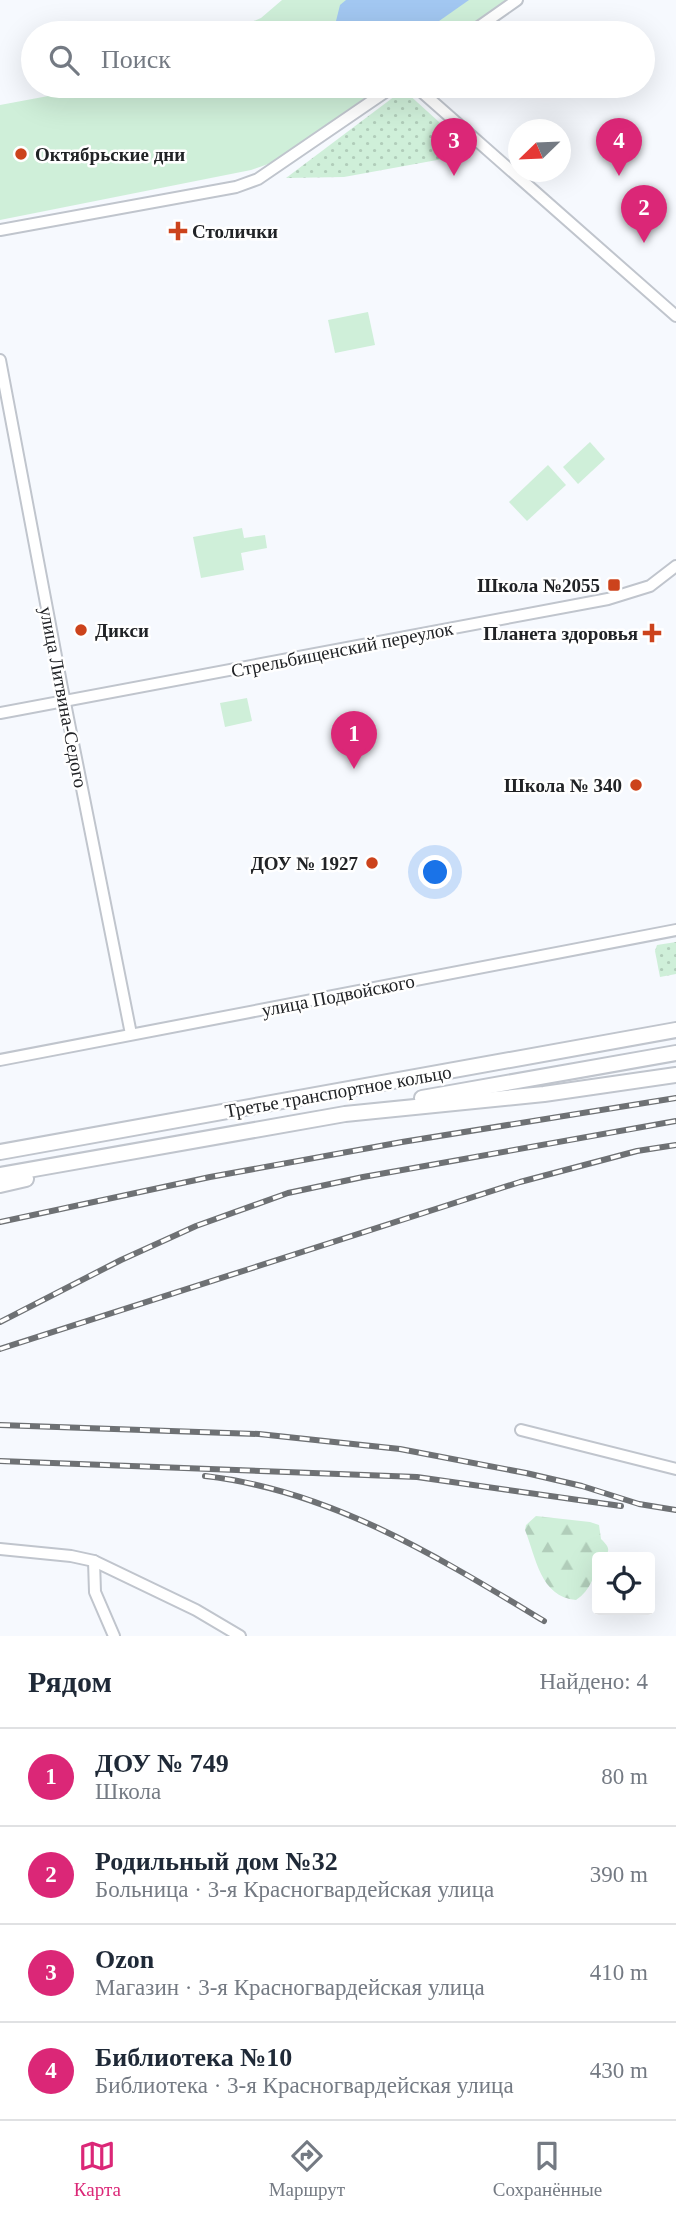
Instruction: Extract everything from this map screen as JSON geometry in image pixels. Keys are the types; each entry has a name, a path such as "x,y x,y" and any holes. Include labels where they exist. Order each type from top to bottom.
{"main road":[{"name":"Третье транспортное кольцо","path":"0,1152 676,1030"},
{"name":"Третье транспортное кольцо","path":"0,1175 345,1114 523,1079 676,1054"},
{"name":"Третье транспортное кольцо","path":"345,1114 544,1094 676,1075"},
{"path":"0,1185 120,1155"}],"street":[{"path":"487,21 517,0"},
{"path":"0,230 236,187 258,179 376,98"},
{"path":"429,98 676,316"},
{"name":"улица Литвина-Седого","path":"0,360 64,701 131,1034"},
{"name":"Стрельбищенский переулок","path":"0,713 608,599 650,586 676,566"},
{"name":"улица Подвойского","path":"0,1060 676,930"},
{"path":"521,1430 634,1461 676,1469"},
{"path":"0,1549 94,1561 176,1600 240,1636"},
{"path":"94,1561 95,1592 114,1636"}],"green space":[{"path":"282,0 507,0 476,21 254,21"},
{"path":"38,98 365,98 271,163 251,170 0,220 0,105"},
{"path":"392,98 413,98 471,151 470,154 344,177 286,178"},
{"path":"368,312 375,345 335,353 328,320"},
{"path":"590,442 605,459 578,484 563,467"},
{"path":"548,465 566,485 527,521 509,502"},
{"path":"242,528 244,538 265,535 267,548 241,553 244,570 201,578 193,537"},
{"path":"247,698 252,721 225,727 220,703"},
{"path":"676,942 676,974 660,977 655,951 657,945"},
{"path":"536,1516 599,1525 601,1539 608,1552 592,1552 592,1581 576,1600 554,1592 547,1584 536,1563 525,1530 526,1525"}],"water":[{"path":"346,0 469,0 439,21 336,21 340,5"}],"railway":[{"path":"0,1222 210,1177 402,1142 676,1098"},
{"path":"0,1322 121,1260 196,1226 288,1193 676,1121"},
{"path":"0,1349 520,1182 637,1151 676,1145"},
{"path":"0,1425 259,1434 400,1449 526,1473 582,1486 639,1504 676,1510"},
{"path":"0,1461 417,1477 621,1506"},
{"path":"205,1476 251,1484 339,1511 423,1551 544,1621"}],"place":[{"name":"Октябрьские дни","path":"21,154"},
{"name":"Ozon","path":"454,176"},
{"name":"Библиотека №10","path":"619,176"},
{"name":"Столички","path":"178,231"},
{"name":"Родильный дом №32","path":"644,243"},
{"name":"Школа №2055","path":"614,585"},
{"name":"Дикси","path":"81,630"},
{"name":"Планета здоровья","path":"652,633"},
{"name":"ДОУ № 749","path":"354,769"},
{"name":"Школа № 340","path":"636,785"},
{"name":"ДОУ № 1927","path":"372,863"}]}
